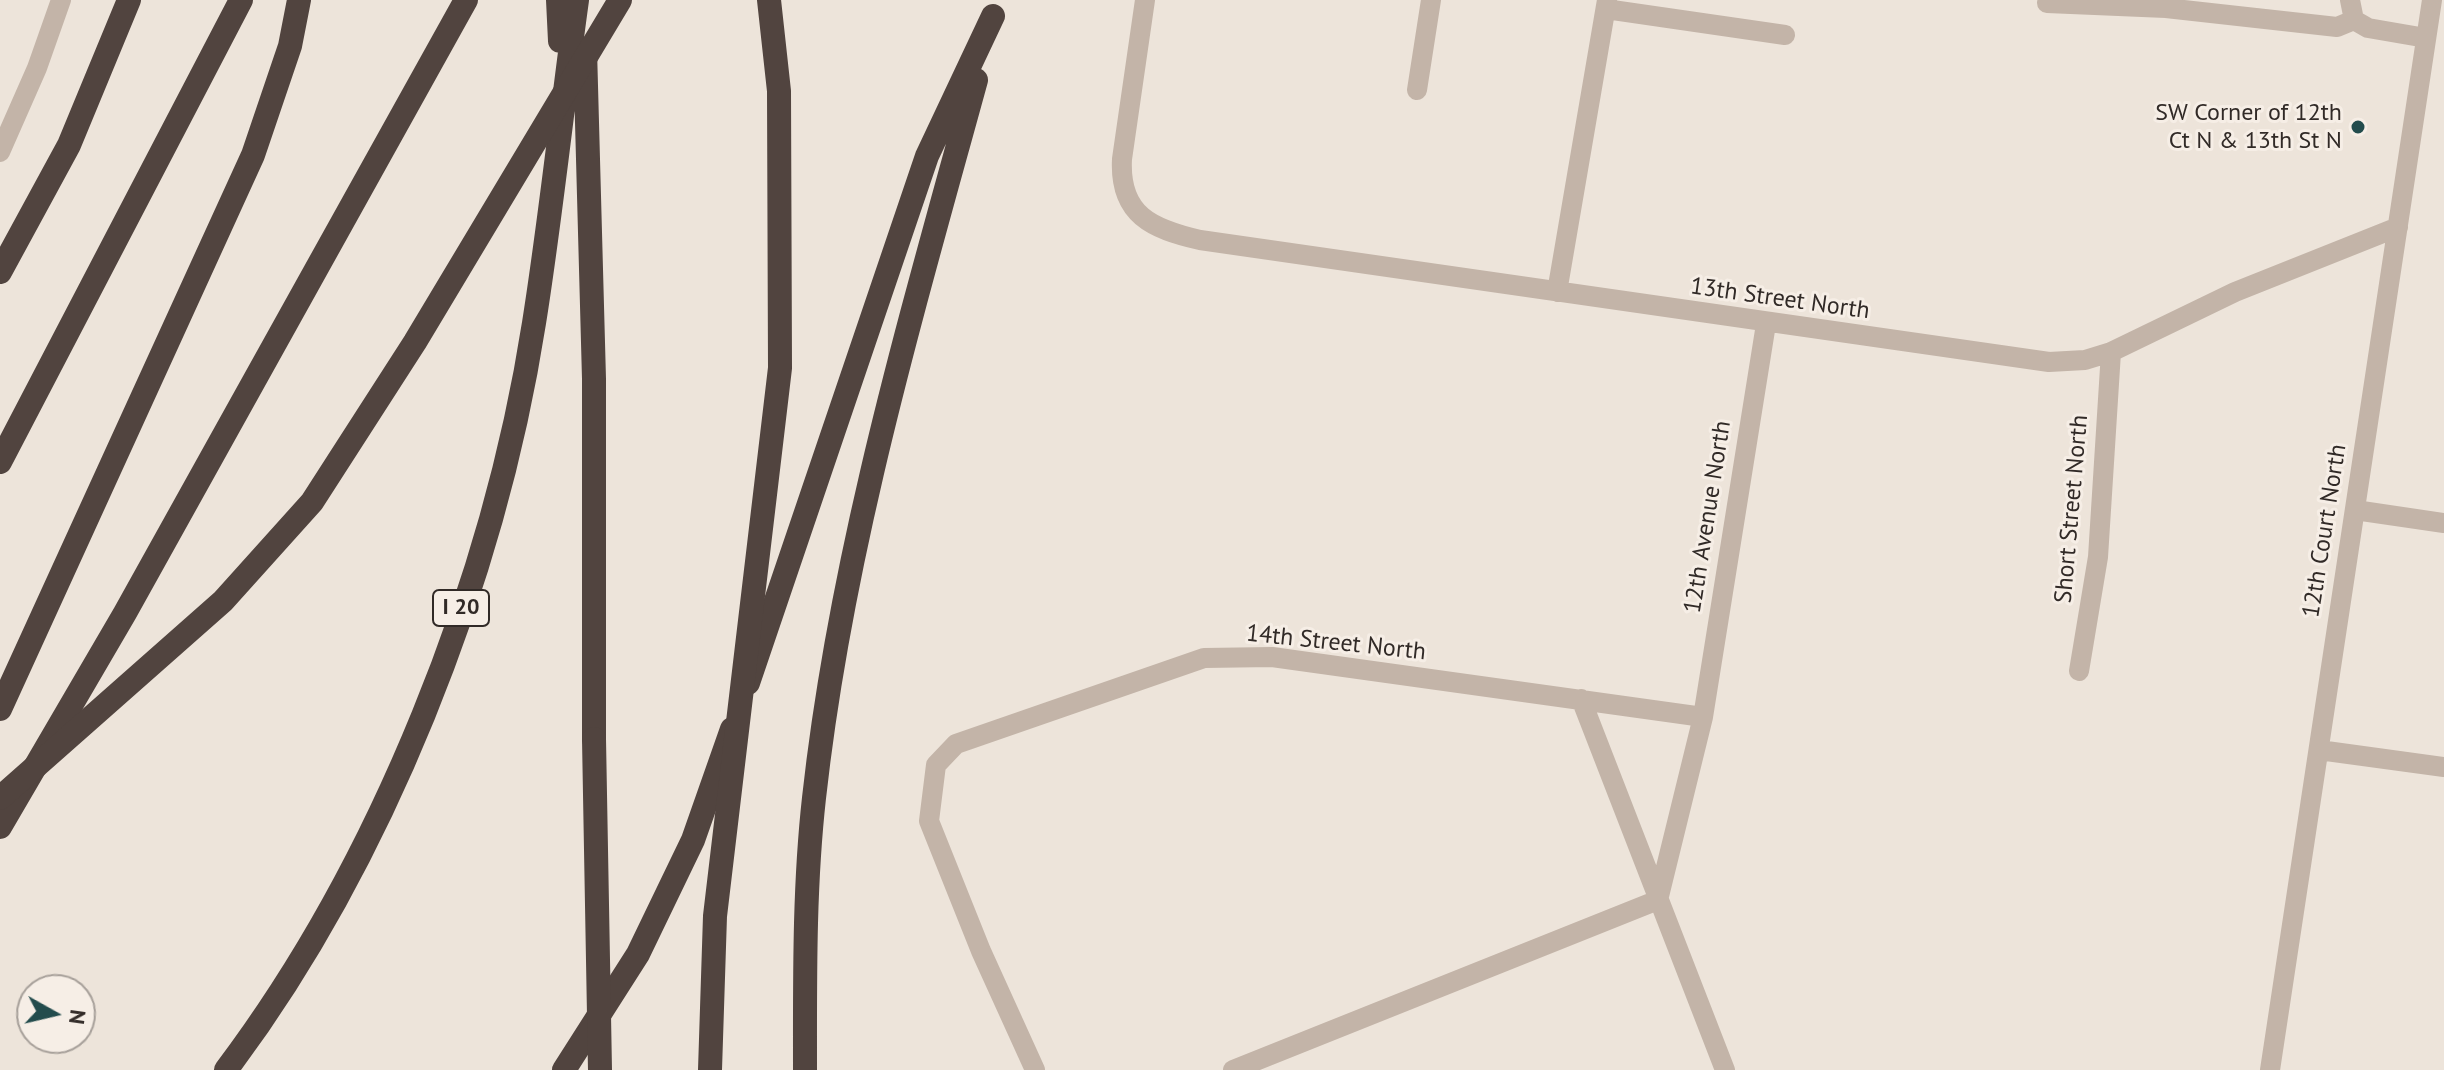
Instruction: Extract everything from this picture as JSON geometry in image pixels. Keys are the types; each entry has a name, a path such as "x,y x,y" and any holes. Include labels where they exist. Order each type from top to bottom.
{"highway":[{"path":"0,272 69,145 129,0"},
{"path":"0,462 241,0"},
{"path":"0,709 253,155 286,61 299,0"},
{"path":"0,827 125,613 466,0"},
{"path":"558,0 563,99"},
{"name":"I 20","path":"226,1070 339,895 396,776 481,551 534,325 577,0"},
{"path":"584,0 594,379 594,739 600,1070"},
{"path":"0,798 223,601 312,502 415,342 620,0"},
{"path":"710,1070 715,916 780,368 779,91 769,0"},
{"path":"564,1070 638,954 693,840 927,156 996,8"},
{"path":"805,1070 804,954 813,815 830,680 853,551 883,423 996,8"}],"street":[{"path":"0,152 37,68 61,0"},
{"name":"13th Street North","path":"1145,0 1121,174 1126,199 1137,213 1157,227 1200,240 1766,324 2049,362 2085,360 2111,352 2235,292 2398,227"},
{"path":"1417,90 1431,0"},
{"name":"12th Court North","path":"2270,1070 2432,0"},
{"path":"2047,3 2166,8 2337,27 2352,10 2368,28 2426,38"},
{"path":"1557,292 1606,4 1785,35"},
{"name":"12th Avenue North","path":"1658,900 1703,717 1766,324"},
{"name":"Short Street North","path":"2079,671 2098,557 2111,352"},
{"path":"2355,510 2444,523"},
{"name":"14th Street North","path":"1035,1070 981,951 929,821 936,765 956,744 1204,658 1272,657 1581,699"},
{"path":"1703,717 1581,699 1725,1070"},
{"path":"2319,750 2444,767"},
{"path":"1233,1070 1658,900"}],"place":[{"name":"SW Corner of 12th Ct N & 13th St N","path":"2358,127"}]}
